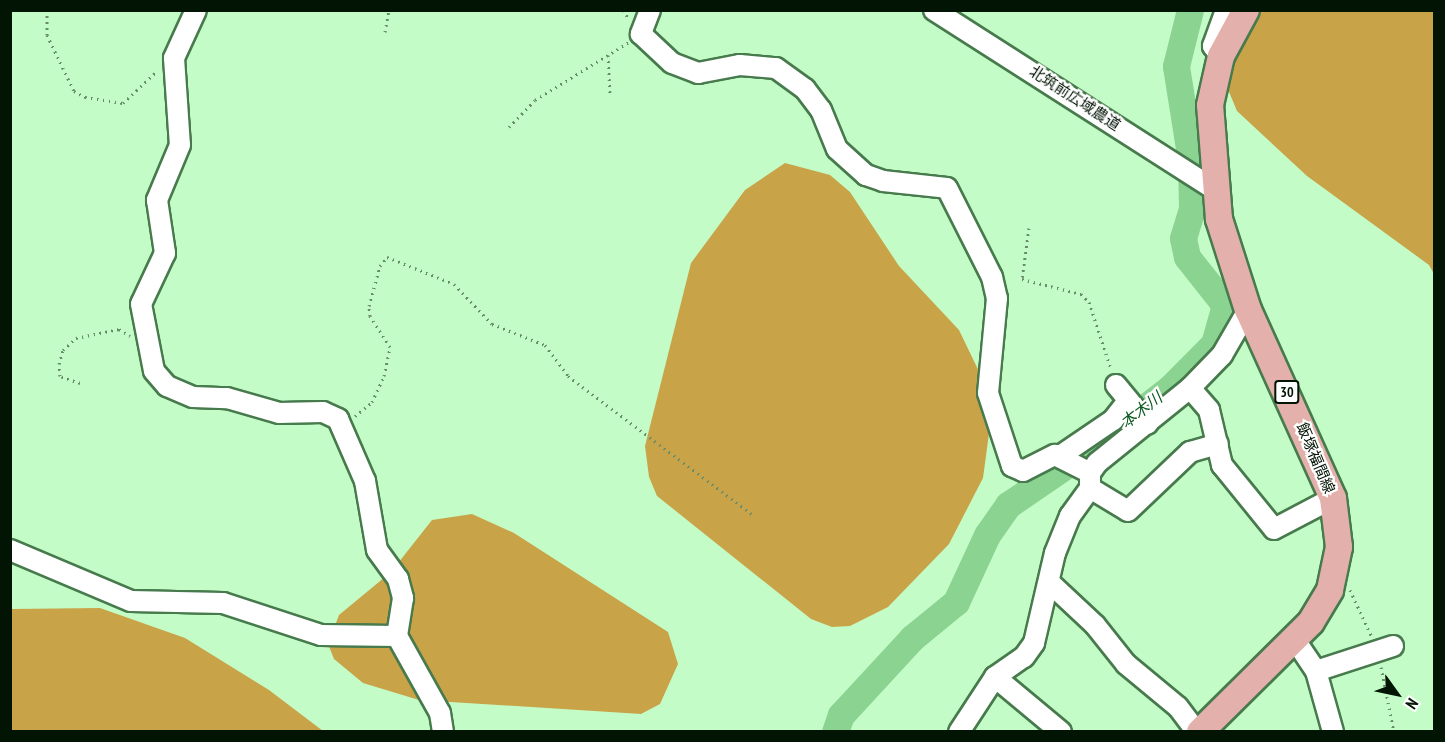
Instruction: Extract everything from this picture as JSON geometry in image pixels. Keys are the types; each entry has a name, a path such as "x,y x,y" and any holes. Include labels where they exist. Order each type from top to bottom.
{"main road":[{"name":"飯塚福間線","path":"1199,732 1295,640 1322,606 1336,572 1338,525 1333,498 1248,310 1205,183 1210,105 1221,57 1246,10"}],"street":[{"path":"196,10 174,58 180,145 158,189 165,253 141,304 154,371 167,386 185,395 227,398 279,414 323,412 338,420 365,481 377,550 398,579 403,598 397,636 440,714 443,732"},
{"path":"650,10 641,34 672,63 698,72 740,65 776,68 805,89 821,110 837,149 857,168 883,182 947,188 992,277 997,297 988,393 999,437 1012,466 1023,471 1060,456 1113,420 1128,402"},
{"name":"北筑前広域農道","path":"934,10 1205,183"},
{"path":"1221,57 1213,46 1226,10"},
{"path":"959,732 995,677 1024,657 1034,643 1049,582 1070,516 1090,480 1148,424 1190,388 1222,355 1248,310"},
{"path":"1116,385 1148,424"},
{"path":"1190,388 1209,410 1222,465 1274,529 1333,498"},
{"path":"1060,456 1128,511 1190,452 1218,444"},
{"path":"10,550 131,601 223,603 321,635 397,636"},
{"path":"1049,582 1095,625 1126,664 1178,706 1199,732"},
{"path":"1295,640 1316,671 1333,732"},
{"path":"1316,671 1393,646"},
{"path":"995,677 1060,732"}],"path":[{"path":"47,10 47,35 74,91 84,97 123,103 174,58"},
{"path":"384,32 389,10"},
{"path":"508,127 535,100 641,34"},
{"path":"608,55 610,96"},
{"path":"1029,228 1022,279 1081,294 1089,303 1116,385"},
{"path":"338,420 355,416 372,402 384,376 390,347 370,316 369,306 380,266 387,257 454,284 492,324 545,345 568,376 752,514"},
{"path":"80,383 60,376 59,364 63,350 76,338 119,329 135,339"}],"shaded area":[{"path":"1262,11 1434,11 1434,274 1429,265 1307,176 1237,111 1227,87 1237,33"},
{"path":"785,163 830,175 850,192 899,266 959,330 986,386 990,426 983,478 949,544 888,607 850,626 832,627 811,619 657,496 649,477 645,446 691,263 745,190"},
{"path":"472,514 514,533 668,632 678,664 660,704 641,714 419,700 363,683 334,659 328,644 339,615 391,572 432,520"},
{"path":"100,608 185,638 269,690 323,731 11,731 11,609"}],"waterway":[{"name":"本木川","path":"835,732 841,715 912,638 956,602 987,535 1008,505 1106,438 1170,388 1214,344 1225,305 1187,257 1183,238 1192,208 1191,161 1176,66 1190,10"}]}
